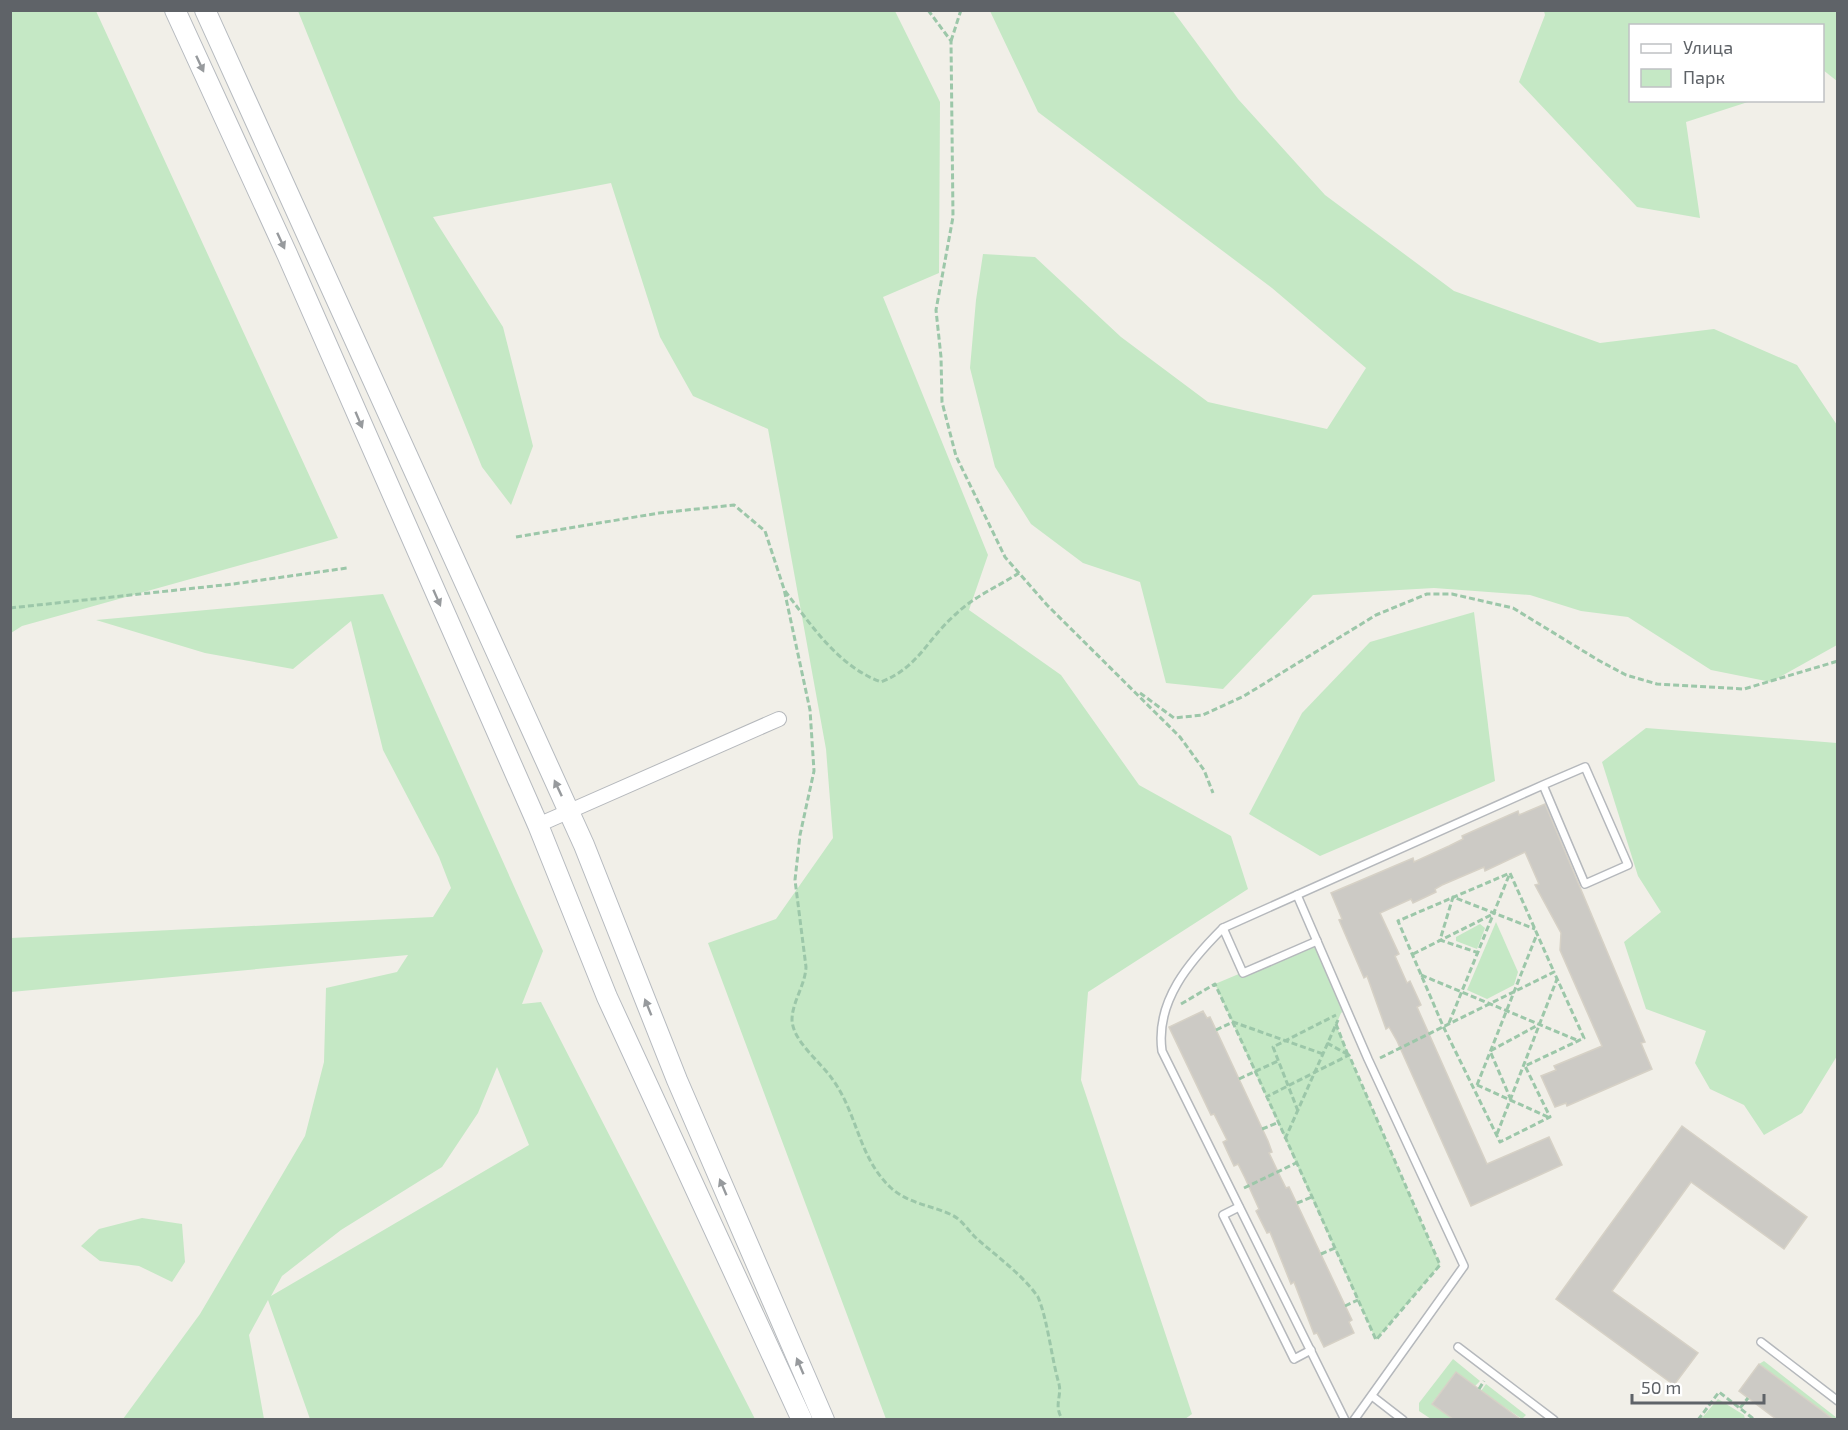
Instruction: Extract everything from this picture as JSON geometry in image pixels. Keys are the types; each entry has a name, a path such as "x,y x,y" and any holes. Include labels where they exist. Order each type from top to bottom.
{"main road":[{"path":"175,10 286,254 538,825 607,997 802,1419"},
{"path":"205,10 568,812 677,1080 824,1419"}],"street":[{"path":"538,825 779,719"}],"lane":[{"path":"1345,1419 1162,1051 1160,1035 1164,1014 1176,982 1223,927 1543,785 1586,767 1628,866 1585,884 1543,785"},
{"path":"1297,895 1370,1063 1464,1266 1354,1419"},
{"path":"1223,927 1243,973 1317,941"},
{"path":"1239,1207 1223,1215 1294,1359 1311,1350"},
{"path":"1761,1342 1838,1401"},
{"path":"1458,1347 1554,1419"},
{"path":"1372,1396 1403,1419"}],"path":[{"path":"928,10 951,41"},
{"path":"961,10 951,41 953,217 936,310 941,357 942,402 956,456 1005,556 1054,613 1131,686 1180,737 1204,770 1212,793"},
{"path":"516,537 659,513 734,505 765,531 784,589 810,710 813,739 814,771 796,866 806,976 794,1010 794,1028 805,1046 839,1089 852,1113 863,1150 880,1176 892,1188 910,1200 958,1220 1038,1297 1043,1308 1050,1357 1058,1383 1056,1409 1063,1419"},
{"path":"10,608 233,584 347,567"},
{"path":"784,589 842,660 859,674 881,682 900,674 913,663 956,613 1019,573"},
{"path":"1131,686 1174,718 1203,715 1290,670 1334,639 1376,615 1427,594 1452,594 1513,608 1626,675 1657,684 1744,688 1838,661"},
{"path":"1510,873 1398,921 1443,1026 1500,1142 1550,1118"},
{"path":"1449,1023 1510,873"},
{"path":"1510,873 1584,1038 1525,1066"},
{"path":"1453,897 1535,929"},
{"path":"1440,940 1453,897"},
{"path":"1412,954 1495,914"},
{"path":"1477,1085 1537,934"},
{"path":"1440,940 1479,953"},
{"path":"1370,1063 1554,972"},
{"path":"1421,975 1580,1041"},
{"path":"1496,1135 1525,1066 1557,979"},
{"path":"1164,1014 1215,984 1376,1340 1440,1265 1336,1024"},
{"path":"1286,1139 1341,1013 1273,1047 1298,1111"},
{"path":"1216,1030 1233,1022 1323,1054"},
{"path":"1490,1051 1539,1024"},
{"path":"1327,1043 1348,1055"},
{"path":"1490,1051 1511,1100"},
{"path":"1266,1097 1348,1055"},
{"path":"1239,1078 1278,1061"},
{"path":"1525,1066 1550,1118"},
{"path":"1470,1082 1550,1118"},
{"path":"1262,1129 1278,1122"},
{"path":"1233,1193 1296,1163"},
{"path":"1297,1203 1312,1197"},
{"path":"1321,1254 1335,1248"},
{"path":"1345,1306 1358,1299"},
{"path":"1479,1389 1484,1381"},
{"path":"1698,1419 1719,1392 1753,1419"},
{"path":"1740,1408 1748,1398"}],"green space":[{"path":"11,10 96,11 338,538 22,626 11,633"},
{"path":"298,11 895,11 940,102 939,273 883,297 988,555 969,610 1061,675 1139,785 1231,836 1248,889 1088,992 1081,1080 1192,1414 1185,1419 886,1419 708,943 776,919 833,838 826,749 768,429 693,396 660,337 611,183 433,217 503,327 533,446 511,505 482,467"},
{"path":"990,11 1173,11 1238,99 1325,195 1454,291 1600,343 1714,329 1797,365 1837,425 1837,645 1771,682 1711,670 1628,617 1581,611 1530,595 1434,588 1313,595 1223,689 1166,683 1140,582 1083,563 1031,524 995,467 970,368 983,254 1035,257 1121,337 1208,402 1327,429 1366,368 1272,288 1038,112"},
{"path":"1544,11 1837,11 1837,81 1824,71 1824,24 1629,24 1629,102 1748,102 1686,122 1700,218 1637,207 1519,82 1545,15"},
{"path":"383,594 543,951 522,1004 541,1002 755,1419 310,1419 268,1300 249,1335 264,1419 123,1419 200,1314 305,1136 324,1062 326,988 397,972 408,955 11,992 11,938 433,917 451,888 439,857 383,750 351,621 293,669 205,653 96,620","holes":["497,1067 529,1145 271,1296 282,1276 341,1230 442,1167 478,1113"]},
{"path":"1474,612 1495,781 1320,856 1249,814 1302,713 1370,642"},
{"path":"1646,728 1837,743 1837,1056 1802,1113 1764,1135 1744,1105 1710,1089 1695,1063 1706,1031 1646,1009 1624,942 1661,912 1638,876 1602,762"},
{"path":"1496,922 1518,972 1514,985 1487,999 1467,990"},
{"path":"1480,924 1485,928 1477,949 1456,941 1456,937"},
{"path":"1317,941 1347,1009 1341,1013 1336,1025 1440,1265 1376,1340 1215,984"},
{"path":"142,1218 182,1224 185,1262 172,1282 139,1266 100,1261 81,1246 99,1229"},
{"path":"1453,1359 1480,1381 1475,1386 1456,1372 1432,1403 1453,1419 1431,1419 1419,1411 1419,1403"},
{"path":"1764,1361 1837,1419 1833,1419 1759,1364"},
{"path":"1486,1384 1526,1415 1522,1419 1481,1391"},
{"path":"1718,1399 1744,1415 1745,1419 1701,1419"}],"building":[{"path":"1545,804 1645,1042 1641,1043 1652,1069 1567,1106 1566,1103 1555,1107 1541,1076 1556,1070 1554,1066 1602,1046 1560,950 1561,933 1535,885 1539,884 1525,852 1485,871 1484,867 1442,885 1435,889 1436,892 1413,903 1411,899 1380,913 1399,954 1395,956 1407,983 1410,981 1421,1005 1417,1007 1487,1164 1549,1137 1562,1165 1471,1206 1397,1041 1389,1027 1386,1029 1367,976 1364,978 1339,920 1342,919 1331,893 1413,858 1414,862 1463,839 1462,836 1518,811 1519,815"},
{"path":"1203,1011 1207,1018 1210,1017 1268,1141 1272,1152 1269,1153 1286,1188 1289,1187 1352,1320 1349,1322 1354,1333 1324,1347 1317,1333 1314,1334 1294,1282 1291,1284 1270,1232 1267,1233 1256,1211 1259,1209 1245,1178 1238,1164 1234,1166 1223,1142 1227,1140 1214,1114 1211,1115 1169,1027"},
{"path":"1682,1126 1807,1217 1784,1249 1691,1182 1612,1291 1698,1353 1674,1385 1556,1299"},
{"path":"1759,1364 1833,1419 1776,1419 1739,1391"},
{"path":"1456,1372 1520,1419 1453,1419 1432,1404"}]}
